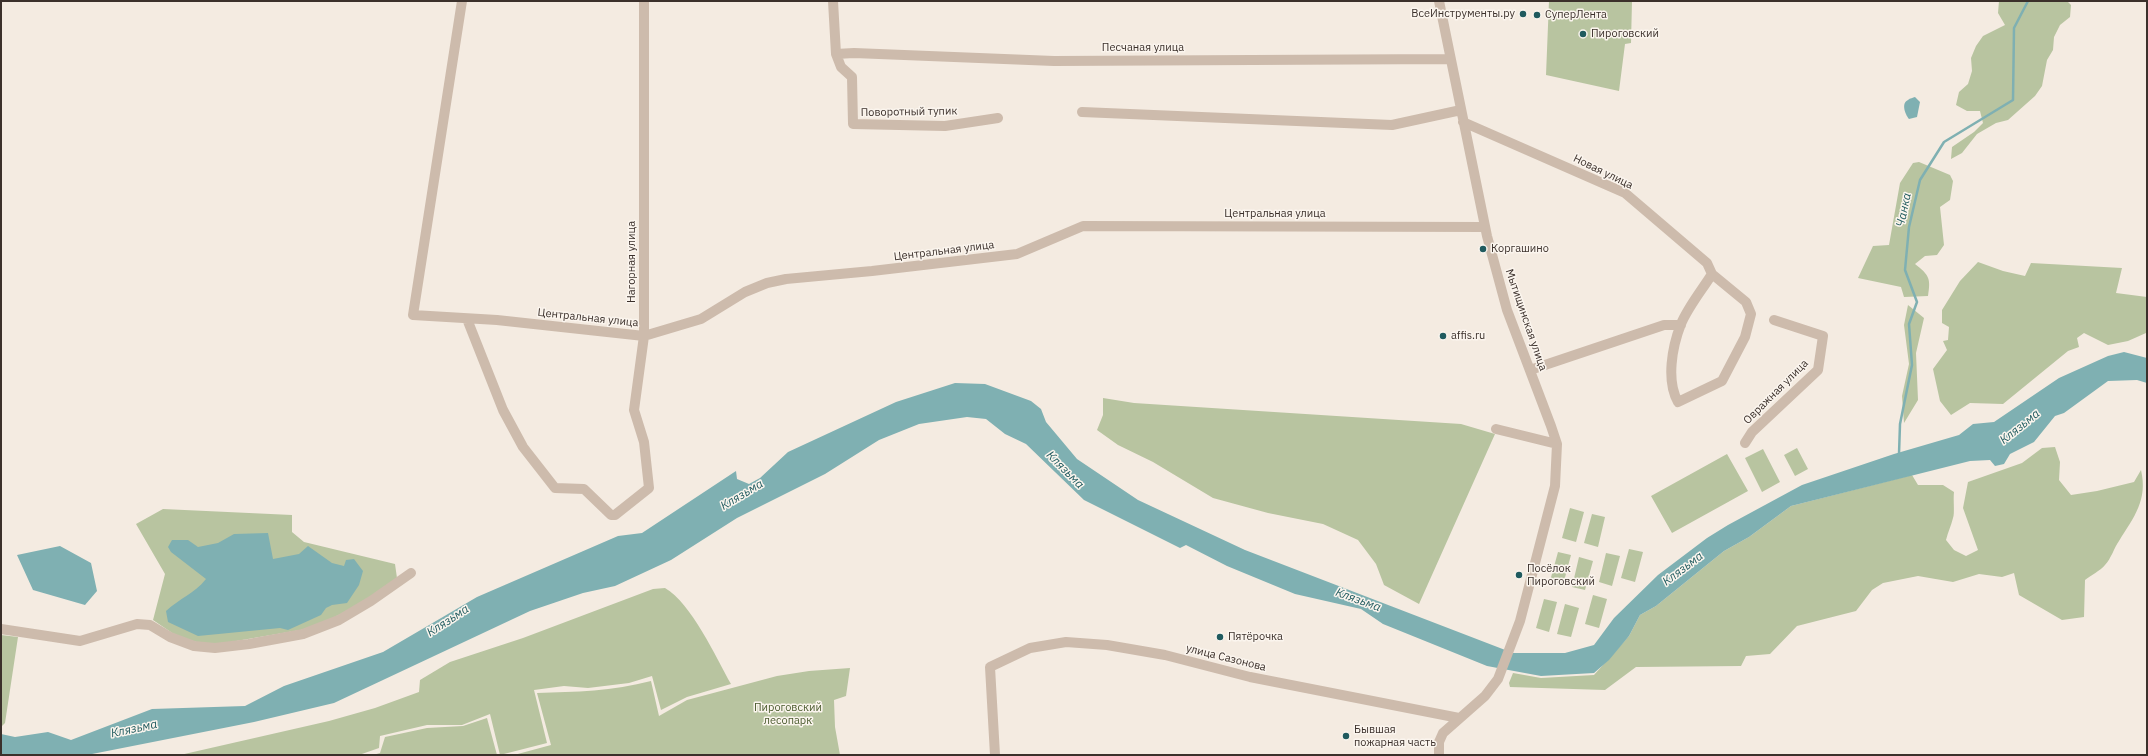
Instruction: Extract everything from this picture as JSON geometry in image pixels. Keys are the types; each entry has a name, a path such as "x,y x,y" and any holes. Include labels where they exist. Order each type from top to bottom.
{"street":[{"name":"Центральная улица","path":"462,1 413,315 644,336 701,319 745,292 767,283 786,279 872,271 1017,254 1084,226 1485,227"},
{"name":"Нагорная улица","path":"467,319 503,410 523,447 555,488 584,489 611,515 615,515 648,488 644,442 634,410 644,336 644,1"},
{"name":"Поворотный тупик","path":"833,1 836,54 841,67 852,77 853,124 945,126 998,118"},
{"name":"Мытищинская улица","path":"1439,1 1485,227 1507,310 1557,444 1555,486 1527,600 1512,644 1498,679 1486,696 1443,733 1439,742 1439,755"},
{"name":"Песчаная улица","path":"836,54 854,53 1054,61 1450,59"},
{"path":"1082,112 1392,125 1461,110"},
{"name":"Новая улица","path":"1463,122 1625,193 1707,264 1712,274 1746,302 1750,314 1744,337 1722,381 1678,402 1673,394 1670,366 1681,325"},
{"path":"1530,370 1664,325 1681,325 1712,274"},
{"name":"Овражная улица","path":"1745,443 1752,432 1818,370 1823,336 1774,320"},
{"path":"1496,429 1557,444"},
{"path":"1,629 80,642 138,624 150,625 170,637 194,646 215,648 249,644 303,634 339,620 371,601 411,573"},
{"name":"улица Сазонова","path":"995,755 990,667 1030,648 1066,642 1107,645 1165,655 1250,677 1459,718"}],"green space":[{"name":"Пироговский","path":"1549,1 1632,1 1631,43 1625,44 1619,91 1546,75"},
{"path":"1999,1 2067,1 2071,5 2070,17 2060,25 2054,37 2053,50 2047,60 2042,86 2035,96 2008,120 1996,123 1977,134 1962,153 1951,159 1952,147 1974,132 1983,123 1980,111 1967,111 1956,105 1959,92 1968,84 1972,71 1971,58 1976,46 1983,36 2005,25 1998,13"},
{"path":"1919,162 1950,175 1953,181 1950,200 1940,207 1944,245 1937,255 1925,256 1915,264 1928,277 1928,296 1904,297 1901,287 1858,278 1873,246 1889,245 1900,183 1913,163"},
{"path":"1978,262 2003,271 2025,276 2031,263 2122,268 2116,293 2147,297 2146,333 2128,341 2108,345 2084,333 2077,338 2079,347 2068,351 2003,404 1970,403 1951,415 1940,401 1933,369 1947,350 1943,341 1948,340 1949,327 1942,323 1942,310 1960,281"},
{"path":"1908,305 1924,318 1916,353 1918,400 1904,423 1902,396 1909,364 1904,325"},
{"path":"1103,398 1134,403 1461,424 1495,434 1419,604 1384,585 1376,564 1358,540 1323,524 1268,513 1213,498 1153,462 1118,445 1097,430 1103,415"},
{"path":"2055,447 2060,462 2059,480 2071,495 2097,491 2134,482 2141,470 2143,481 2143,490 2138,508 2111,557 2101,569 2085,580 2084,617 2062,620 2019,595 2014,573 2002,577 1979,574 1953,582 1918,576 1883,583 1872,590 1856,611 1797,626 1770,654 1746,656 1741,666 1636,667 1605,690 1510,687 1509,683 1513,673 1541,678 1594,675 1629,636 1640,615 1656,606 1724,551 1749,537 1791,506 1912,475 1918,485 1943,485 1954,492 1954,516 1946,540 1954,550 1966,556 1978,550 1963,508 1968,482 2022,463 2042,448"},
{"path":"1797,448 1808,469 1795,476 1784,455"},
{"path":"1763,449 1780,482 1762,492 1745,458"},
{"path":"1727,454 1748,491 1672,533 1651,496"},
{"path":"1570,508 1584,512 1576,542 1562,538"},
{"path":"163,509 292,515 292,532 304,542 395,564 397,578 355,607 312,628 213,645 181,639 153,620 165,574 136,524"},
{"path":"1592,514 1605,517 1598,547 1584,543"},
{"path":"1629,549 1643,552 1635,582 1621,578"},
{"path":"1558,552 1571,555 1563,585 1550,581"},
{"path":"1606,553 1620,556 1612,586 1599,582"},
{"path":"1579,557 1593,561 1585,590 1572,587"},
{"path":"665,588 675,595 693,618 731,684 687,697 661,710 652,676 629,683 588,688 564,686 534,690 547,743 500,755 490,714 462,725 427,725 380,736 379,748 359,755 180,755 329,721 375,708 419,692 420,680 450,662 523,638 653,589"},
{"path":"1593,595 1607,599 1599,628 1585,624"},
{"path":"1544,599 1557,602 1549,632 1536,628"},
{"path":"1565,604 1579,608 1571,637 1557,634"},
{"path":"1,635 18,637 5,723 1,727"},
{"name":"Пироговский лесопарк","path":"850,668 846,696 834,700 835,727 840,755 514,755 551,745 537,693 608,689 651,681 659,716 687,700 777,676 809,671"},
{"path":"487,718 497,755 373,755 380,753 385,737 427,728 463,726"}],"water":[{"path":"1915,97 1920,102 1917,117 1909,119 1905,112 1904,106 1906,101"},
{"name":"Клязьма","path":"2124,352 2147,358 2147,383 2137,380 2108,381 2064,413 2055,416 2034,442 2010,454 2004,464 1995,466 1990,460 1970,461 1791,506 1749,537 1724,551 1656,606 1640,615 1629,636 1609,660 1594,673 1541,676 1487,666 1383,624 1361,609 1295,594 1227,566 1186,545 1180,548 1084,500 1026,444 1005,434 986,419 967,417 919,424 879,440 825,474 737,518 671,560 615,586 583,593 530,611 334,703 254,722 87,755 1,755 1,734 15,737 48,732 71,740 152,709 245,706 284,686 383,652 477,597 618,536 642,533 736,471 737,479 749,484 760,478 788,452 896,402 955,383 985,384 1031,401 1041,409 1046,422 1077,459 1138,500 1245,550 1513,653 1565,653 1594,645 1614,618 1658,575 1707,538 1802,485 1894,454 1959,435 1973,424 1994,422 2059,378 2108,356"},
{"path":"268,533 273,559 299,554 308,546 332,563 344,566 346,560 354,559 363,571 359,585 347,603 332,605 326,608 321,615 288,630 280,628 198,636 168,622 166,611 197,588 206,579 171,552 168,547 172,540 188,540 198,547 218,543 234,534"},
{"path":"60,546 91,563 97,591 85,605 33,590 17,555"}],"waterway":[{"name":"Чанка","path":"1899,454 1900,424 1912,365 1909,324 1917,302 1905,270 1909,227 1920,180 1944,142 2013,100 2014,28 2028,1"}],"place":[{"name":"ВсеИнструменты.ру","path":"1523,14"},
{"name":"СуперЛента","path":"1537,15"},
{"name":"Пироговский","path":"1583,34"},
{"name":"Коргашино","path":"1483,249"},
{"name":"affis.ru","path":"1443,336"},
{"name":"Посёлок Пироговский","path":"1519,575"},
{"name":"Пятёрочка","path":"1220,637"},
{"name":"Бывшая пожарная часть","path":"1346,736"}]}
